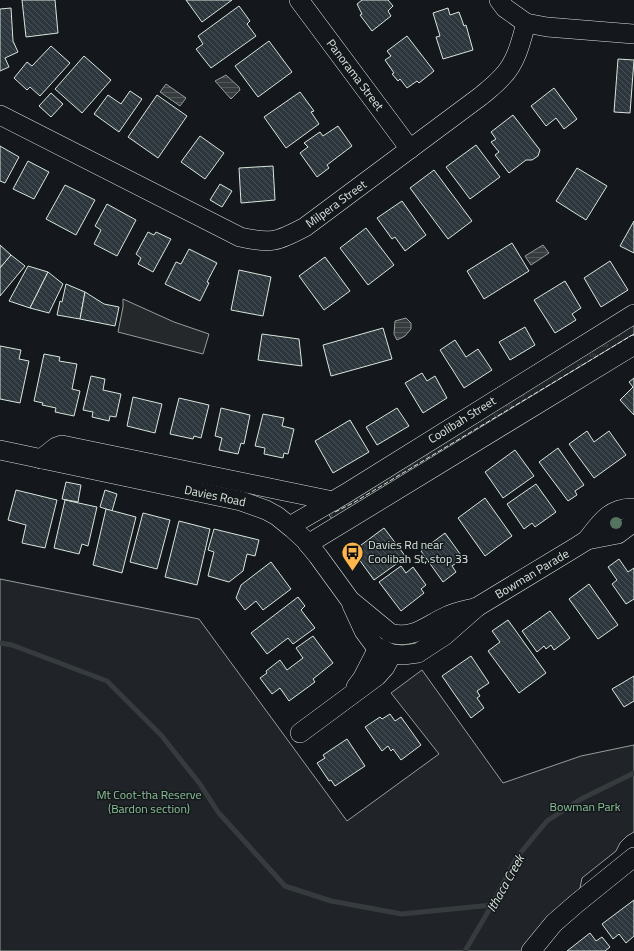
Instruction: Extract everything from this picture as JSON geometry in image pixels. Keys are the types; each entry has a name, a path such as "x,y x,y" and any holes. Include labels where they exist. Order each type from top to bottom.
{"street":[{"name":"Panorama Street","path":"299,0 410,149"},
{"path":"499,0 505,8 526,23 547,28 634,34"},
{"name":"Milpera Street","path":"0,115 240,237 265,242 275,241 305,227 481,96 503,77 520,47 526,23"},
{"name":"Coolibah Street","path":"290,526 634,314"},
{"name":"Coolibah Street","path":"308,544 634,345"},
{"name":"Davies Road","path":"41,459 56,447 64,445 326,505"},
{"name":"Davies Road","path":"0,450 250,503 277,516 290,526 308,544 350,600 368,638 385,651"},
{"path":"326,505 332,528"},
{"name":"Bowman Parade","path":"385,651 403,655 418,653 444,636 477,607 587,540 605,518 618,510 634,508"},
{"name":"Bowman Parade","path":"587,540 618,534 634,522"},
{"name":"Davies Road","path":"350,600 388,632"},
{"name":"Bowman Parade","path":"388,632 398,635 417,633 448,616 477,607"},
{"path":"300,733 382,671 385,651"},
{"path":"531,951 554,923 577,902 634,857"}],"green space":[{"path":"634,322 634,337 333,519 331,518 328,513"},
{"name":"Mt Coot-tha Reserve (Bardon section)","path":"0,579 199,619 347,821 439,754 391,693 422,670 503,783 581,756 634,745 634,832 620,843 616,851 582,878 577,903 527,951 0,951"}],"shaded area":[{"path":"226,75 239,87 240,90 231,99 215,81"},
{"path":"166,84 186,98 180,106 160,92"},
{"path":"543,245 549,253 531,265 525,256"},
{"path":"123,299 174,322 209,334 203,354 118,332"},
{"path":"406,318 411,323 411,329 405,336 397,340 394,334 395,321"}],"building":[{"path":"22,0 55,0 58,33 26,37"},
{"path":"186,0 232,0 202,22"},
{"path":"362,0 388,0 393,6 388,11 391,16 372,31 360,15 362,14 357,4"},
{"path":"239,6 250,21 247,24 256,36 211,68 196,49 203,44 198,36"},
{"path":"11,8 13,41 18,52 5,58 9,67 0,71 0,9"},
{"path":"448,8 450,15 459,12 464,26 466,25 473,50 443,59 436,37 440,36 433,13"},
{"path":"407,36 434,71 419,83 417,81 407,88 400,79 398,81 392,74 394,73 385,60 391,56 387,51"},
{"path":"269,41 292,72 258,97 235,66"},
{"path":"51,46 70,63 40,96 30,87 27,90 14,78 27,62 32,66"},
{"path":"84,56 111,80 82,113 55,89"},
{"path":"618,59 634,60 630,113 614,112"},
{"path":"554,88 577,119 564,129 556,118 546,126 531,106"},
{"path":"130,91 142,99 119,132 94,114 108,95 121,104"},
{"path":"300,92 314,111 311,112 319,124 286,148 264,117"},
{"path":"51,93 63,104 51,117 39,106"},
{"path":"157,95 187,116 158,158 128,137"},
{"path":"513,115 540,150 538,156 532,160 526,160 509,173 495,155 499,152 491,142 496,139 491,132"},
{"path":"338,126 352,146 327,165 329,168 317,177 300,153 308,147 304,143 320,132 323,136"},
{"path":"200,136 224,153 205,179 181,162"},
{"path":"476,145 500,177 470,199 446,167"},
{"path":"0,146 19,157 5,183 0,181"},
{"path":"28,161 49,172 34,199 13,189"},
{"path":"273,166 275,200 241,203 239,168"},
{"path":"577,168 607,186 586,220 556,201"},
{"path":"434,170 472,221 448,239 410,188"},
{"path":"220,184 232,191 222,207 210,200"},
{"path":"65,185 95,200 76,235 46,219"},
{"path":"402,201 426,235 405,251 395,237 392,239 377,218"},
{"path":"107,204 136,220 117,256 94,244 101,230 95,226"},
{"path":"634,221 634,253 620,246"},
{"path":"366,228 394,265 368,285 340,248"},
{"path":"148,232 154,235 156,232 171,239 153,272 138,264 141,258 136,254"},
{"path":"512,243 529,271 484,299 467,271"},
{"path":"0,245 11,255 0,268"},
{"path":"189,249 217,263 207,282 209,283 200,301 165,284 176,262 181,264"},
{"path":"11,255 25,266 0,296 0,268"},
{"path":"325,257 350,291 324,310 299,276"},
{"path":"610,261 628,290 601,307 584,278"},
{"path":"28,266 48,272 30,308 9,301"},
{"path":"239,270 271,277 263,316 231,310"},
{"path":"48,272 63,284 49,313 30,308"},
{"path":"565,281 581,308 572,314 576,320 555,333 534,300"},
{"path":"66,284 85,292 80,319 57,315"},
{"path":"85,292 104,304 119,307 115,326 80,319"},
{"path":"525,327 535,345 510,360 499,342"},
{"path":"383,328 392,359 331,376 323,345"},
{"path":"262,334 299,339 302,366 258,360"},
{"path":"455,340 466,357 478,349 492,370 464,388 440,350"},
{"path":"0,346 21,350 19,359 29,361 20,403 0,399"},
{"path":"44,354 60,357 59,361 77,364 72,389 80,391 74,416 55,412 56,408 42,405 43,403 34,401"},
{"path":"422,373 427,381 435,376 447,398 423,413 405,383"},
{"path":"91,376 105,379 103,390 121,394 116,417 110,416 109,421 92,417 93,412 83,410"},
{"path":"634,378 634,415 620,400 633,387 629,382"},
{"path":"133,397 162,404 155,433 127,426"},
{"path":"179,398 209,405 201,438 194,436 193,439 170,434"},
{"path":"221,408 250,415 244,444 241,443 238,454 219,450 222,438 215,436"},
{"path":"397,408 409,426 377,445 366,427"},
{"path":"263,414 284,418 282,426 294,429 288,454 284,453 283,458 264,454 265,448 255,446"},
{"path":"350,420 369,452 333,473 315,441"},
{"path":"587,431 594,442 609,431 626,455 594,478 569,444"},
{"path":"558,448 584,485 575,491 577,495 568,501 539,462"},
{"path":"515,450 534,476 503,498 485,472"},
{"path":"66,482 81,485 78,502 62,499"},
{"path":"536,484 556,512 535,527 532,523 524,529 507,504"},
{"path":"16,490 57,500 45,548 22,543 26,525 8,520"},
{"path":"105,490 117,494 112,511 100,507"},
{"path":"485,498 512,536 485,556 458,518"},
{"path":"65,500 97,507 88,546 82,544 79,554 54,548"},
{"path":"106,509 136,517 122,573 93,565"},
{"path":"143,513 170,520 157,569 130,562"},
{"path":"179,521 210,529 197,585 165,577"},
{"path":"384,528 406,557 374,580 353,551"},
{"path":"214,529 259,540 255,556 247,554 243,571 229,582 208,576 214,552 208,550"},
{"path":"445,533 463,558 452,566 456,572 443,582 421,551"},
{"path":"619,559 628,572 634,568 634,599 626,604 612,584 617,580 608,567"},
{"path":"271,562 291,589 263,610 256,601 245,610 236,598 241,585"},
{"path":"401,566 406,573 413,567 426,585 421,589 424,593 401,611 379,582"},
{"path":"589,584 618,625 598,639 569,599"},
{"path":"298,597 305,606 301,610 315,628 293,644 288,638 267,654 251,633"},
{"path":"550,611 570,638 554,650 551,645 546,649 544,646 537,652 522,631"},
{"path":"508,620 546,673 519,693 488,651 500,642 492,631"},
{"path":"313,636 333,663 313,679 315,682 289,701 280,688 272,694 260,678 280,660 287,670 303,658 296,648"},
{"path":"471,656 489,683 477,691 480,696 477,698 484,708 471,718 442,676"},
{"path":"634,676 634,701 624,707 612,689"},
{"path":"390,714 395,721 401,717 421,745 401,760 393,749 391,751 388,746 382,751 365,727 380,717 382,719"},
{"path":"347,739 365,766 335,786 331,780 329,781 317,763 325,758 323,755"},
{"path":"634,900 634,936 626,943 619,934 613,939 602,924"},
{"path":"590,933 596,941 602,937 610,947 605,951 567,951"}],"waterway":[{"path":"0,643 12,645 107,681 161,735 200,784 218,812 285,886 331,901 402,914 492,905"},
{"name":"Ithaca Creek","path":"465,951 492,905 517,857 547,821 581,799 634,773"}],"fence":[{"path":"335,512 353,503 634,334"}],"place":[{"name":"Davies Rd near Coolibah St, stop 33","path":"353,572"}],"park label":[{"name":"Bowman Park","path":"585,807"}]}
